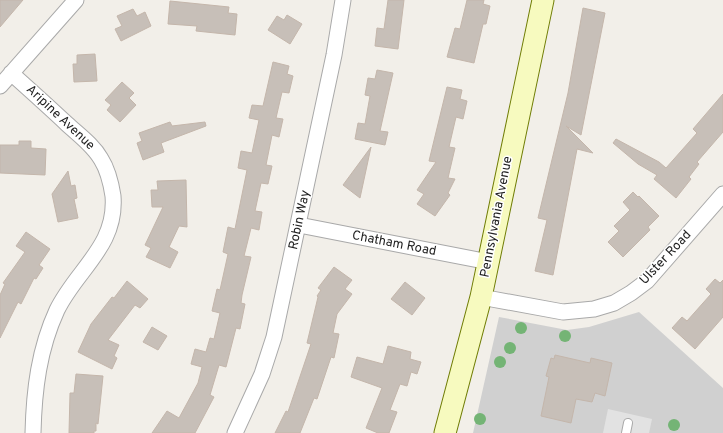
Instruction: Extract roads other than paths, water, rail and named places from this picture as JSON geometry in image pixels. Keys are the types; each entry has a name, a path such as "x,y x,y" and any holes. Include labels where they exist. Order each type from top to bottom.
{"street":[{"path":"0,86 76,0"},
{"name":"Robin Way","path":"235,433 253,396 270,348 299,225 334,55 343,0"},
{"name":"Pennsylvania Avenue","path":"445,433 489,262 543,0"},
{"name":"Aripine Avenue","path":"11,73 92,146 108,172 112,187 113,202 112,217 102,246 69,290 58,309 49,331 36,377 33,433"},
{"name":"Ulster Road","path":"481,297 563,312 594,309 614,303 647,281 723,194"},
{"name":"Chatham Road","path":"299,225 489,262"}],"lane":[{"path":"626,433 628,423"}]}
